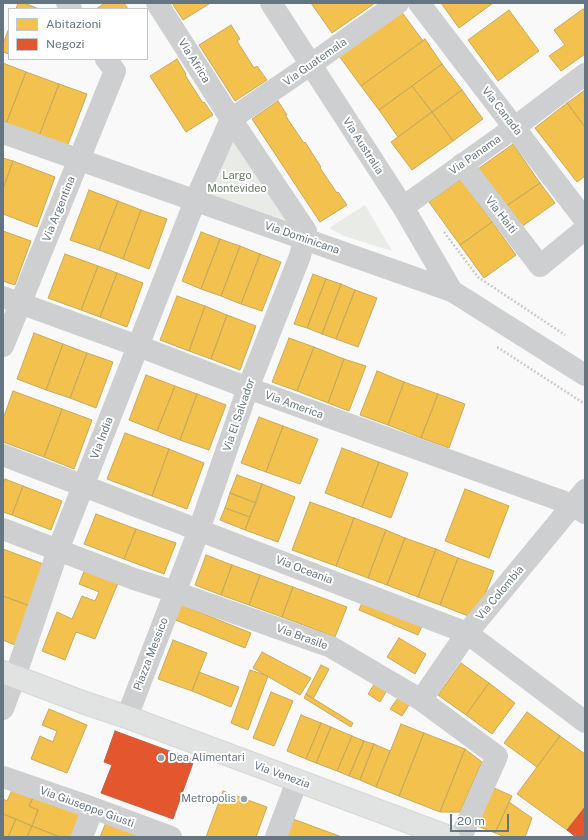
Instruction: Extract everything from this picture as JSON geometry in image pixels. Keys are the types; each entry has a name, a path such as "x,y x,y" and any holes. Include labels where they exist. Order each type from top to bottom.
{"main road":[{"name":"Via Venezia","path":"9,674 298,781 418,831 449,837"}],"street":[{"name":"Via Africa","path":"157,3 231,119"},
{"name":"Via Australia","path":"271,3 403,207 452,291"},
{"name":"Via Guatemala","path":"231,119 398,3"},
{"name":"Via Canada","path":"419,3 585,220"},
{"name":"Via Argentina","path":"3,346 12,300 79,160 111,65"},
{"name":"Via Panama","path":"403,207 515,127 585,74"},
{"path":"195,201 231,119"},
{"path":"231,119 306,231 304,239"},
{"name":"Via Dominicana","path":"3,133 452,291 585,375"},
{"name":"Via Haiti","path":"462,164 540,266 585,229"},
{"name":"Via India","path":"3,709 9,674 195,201"},
{"name":"Via El Salvador","path":"175,592 200,530 248,388 300,256 304,239"},
{"name":"Via America","path":"12,300 248,388 581,503"},
{"name":"Via Oceania","path":"3,455 467,633 585,722"},
{"name":"Via Colombia","path":"420,700 467,633 581,503"},
{"name":"Via Brasile","path":"3,529 134,579 331,647 420,700 497,756 461,837"},
{"name":"Piazza Messico","path":"127,717 175,592"},
{"name":"Via Giuseppe Giusti","path":"3,777 171,837"},
{"path":"276,837 298,781"},
{"path":"82,837 92,808"}],"path":[{"path":"440,228 478,278 566,336"},
{"path":"493,344 585,404"}],"green space":[{"name":"Largo Montevideo","path":"233,138 286,220 211,195"},
{"path":"365,205 392,251 344,236 329,228"}],"building: Abitazioni":[{"path":"18,3 24,3 36,8 16,8"},
{"path":"105,3 124,3 127,8 98,8"},
{"path":"172,3 208,3 209,4 183,20"},
{"path":"311,3 375,3 332,33"},
{"path":"441,3 493,3 459,28"},
{"path":"583,9 585,12 585,54 561,71 549,56 565,45 554,30"},
{"path":"509,10 539,51 498,81 468,40"},
{"path":"401,11 423,41 361,86 339,56"},
{"path":"231,25 240,39 237,41 254,68 257,66 267,80 235,101 199,45"},
{"path":"8,31 8,54 3,52 3,44"},
{"path":"425,39 442,64 379,110 361,86"},
{"path":"177,59 186,74 185,75 203,103 204,102 213,115 186,132 150,76"},
{"path":"3,63 26,72 6,124 3,123"},
{"path":"442,64 462,90 432,112 412,86"},
{"path":"26,72 59,84 39,136 6,124"},
{"path":"59,84 87,94 67,147 39,136"},
{"path":"412,86 432,112 398,137 379,110"},
{"path":"462,90 483,119 453,141 432,112"},
{"path":"585,90 585,127 567,103"},
{"path":"278,101 287,115 285,115 304,143 305,142 321,167 320,168 347,205 320,222 252,119"},
{"path":"567,103 585,127 585,176 577,182 535,128"},
{"path":"432,112 453,141 412,170 391,142"},
{"path":"513,144 540,183 502,209 475,171"},
{"path":"3,158 13,161 3,189"},
{"path":"13,161 55,177 37,227 3,214 3,189"},
{"path":"461,179 492,222 460,245 429,202"},
{"path":"540,183 555,203 517,230 502,209"},
{"path":"89,190 118,201 99,250 70,240"},
{"path":"118,201 141,210 123,259 99,250"},
{"path":"141,210 167,219 149,269 123,259"},
{"path":"492,222 516,255 484,278 460,245"},
{"path":"3,231 31,241 15,285 3,281"},
{"path":"201,232 220,239 201,289 182,281"},
{"path":"220,239 240,246 221,296 201,289"},
{"path":"240,246 260,254 241,304 221,296"},
{"path":"65,254 98,266 81,310 48,298"},
{"path":"260,254 281,262 262,311 241,304"},
{"path":"98,266 117,273 100,317 81,310"},
{"path":"117,273 143,283 127,327 100,317"},
{"path":"313,274 326,279 307,328 294,324"},
{"path":"326,279 341,284 322,334 307,328"},
{"path":"341,284 355,290 336,339 322,334"},
{"path":"355,290 377,298 358,347 336,339"},
{"path":"177,296 205,306 189,351 160,340"},
{"path":"205,306 227,315 211,359 189,351"},
{"path":"227,315 256,326 240,370 211,359"},
{"path":"34,333 63,344 46,390 17,379"},
{"path":"289,338 314,347 297,391 272,382"},
{"path":"63,344 87,353 70,398 46,390"},
{"path":"314,347 344,359 328,403 297,391"},
{"path":"87,353 113,362 96,408 70,398"},
{"path":"344,359 366,366 349,411 328,403"},
{"path":"377,371 404,382 388,425 360,415"},
{"path":"146,375 175,386 157,431 129,420"},
{"path":"404,382 438,394 421,438 388,425"},
{"path":"175,386 197,394 180,440 157,431"},
{"path":"13,391 62,409 44,457 3,442 3,419"},
{"path":"197,394 226,405 209,450 180,440"},
{"path":"438,394 465,404 449,448 421,438"},
{"path":"62,409 92,420 74,469 44,457"},
{"path":"259,417 283,426 266,472 241,463"},
{"path":"283,426 318,439 300,484 266,472"},
{"path":"125,433 169,449 152,496 107,479"},
{"path":"342,448 379,462 362,507 325,493"},
{"path":"169,449 204,463 187,509 152,496"},
{"path":"379,462 408,473 391,518 362,507"},
{"path":"237,475 262,484 256,503 230,493"},
{"path":"5,479 23,486 12,515 3,512 3,485"},
{"path":"262,484 295,497 278,542 245,530"},
{"path":"23,486 62,501 51,530 12,515"},
{"path":"465,489 509,506 489,558 445,541"},
{"path":"230,493 256,503 250,517 225,508"},
{"path":"310,502 354,518 336,566 292,550"},
{"path":"225,508 250,517 245,530 220,520"},
{"path":"96,514 136,529 124,559 84,544"},
{"path":"354,518 386,530 368,578 336,566"},
{"path":"136,529 176,543 164,574 124,559"},
{"path":"386,530 405,538 387,585 368,578"},
{"path":"405,538 436,549 418,597 387,585"},
{"path":"3,549 46,565 30,606 3,596"},
{"path":"436,549 458,558 440,605 418,597"},
{"path":"206,555 232,565 221,595 195,585"},
{"path":"458,558 494,571 476,619 440,605"},
{"path":"232,565 260,575 249,605 221,595"},
{"path":"85,569 118,583 95,639 76,632 65,660 42,651 57,612 72,619 82,596 95,601 99,592 79,584"},
{"path":"260,575 293,587 282,617 249,605"},
{"path":"293,587 347,607 335,637 282,617"},
{"path":"3,596 30,606 15,645 3,640"},
{"path":"364,598 423,624 418,635 359,610"},
{"path":"179,604 251,633 245,648 173,619"},
{"path":"399,638 426,654 415,674 387,657"},
{"path":"173,640 207,653 192,691 158,679"},
{"path":"262,652 311,678 300,695 253,668"},
{"path":"461,663 489,683 466,715 438,695"},
{"path":"321,665 329,669 313,699 306,694"},
{"path":"250,670 268,676 248,730 231,723"},
{"path":"199,672 239,687 231,707 192,691"},
{"path":"375,683 387,690 380,702 368,694"},
{"path":"489,683 515,703 492,734 466,715"},
{"path":"271,692 293,701 274,746 253,738"},
{"path":"306,694 353,723 351,727 304,698"},
{"path":"398,698 409,705 402,716 390,709"},
{"path":"49,709 87,725 67,773 31,759 40,736 53,742 57,731 42,725"},
{"path":"527,712 560,736 537,767 504,743"},
{"path":"301,715 321,723 306,759 287,751"},
{"path":"321,723 331,727 316,763 306,759"},
{"path":"401,724 424,733 399,796 376,787"},
{"path":"331,727 352,736 337,771 316,763"},
{"path":"424,733 465,749 440,812 399,796"},
{"path":"352,736 364,741 349,776 337,771"},
{"path":"560,736 585,754 585,807 567,830 517,794"},
{"path":"364,741 374,744 360,780 349,776"},
{"path":"374,744 390,751 376,787 360,780"},
{"path":"465,749 482,762 460,812 440,812"},
{"path":"492,787 512,796 495,833 475,825"},
{"path":"12,790 33,798 29,806 38,810 32,826 3,814 3,799 7,801"},
{"path":"223,791 267,807 256,837 206,837"},
{"path":"34,795 83,815 74,837 60,837 32,826 38,810 29,806"},
{"path":"509,802 532,818 525,837 506,837 495,833"},
{"path":"3,814 16,819 8,837 3,837"},
{"path":"16,819 32,826 27,837 8,837"},
{"path":"293,819 342,837 286,837"},
{"path":"107,820 146,837 100,837"},
{"path":"32,826 60,837 27,837"}],"building: Negozi":[{"path":"115,731 194,760 173,819 101,793 112,765 104,762"},
{"path":"585,807 585,837 576,837 567,830"}],"place":[{"name":"Dea Alimentari","path":"161,758"},
{"name":"Metropolis","path":"244,799"}]}
